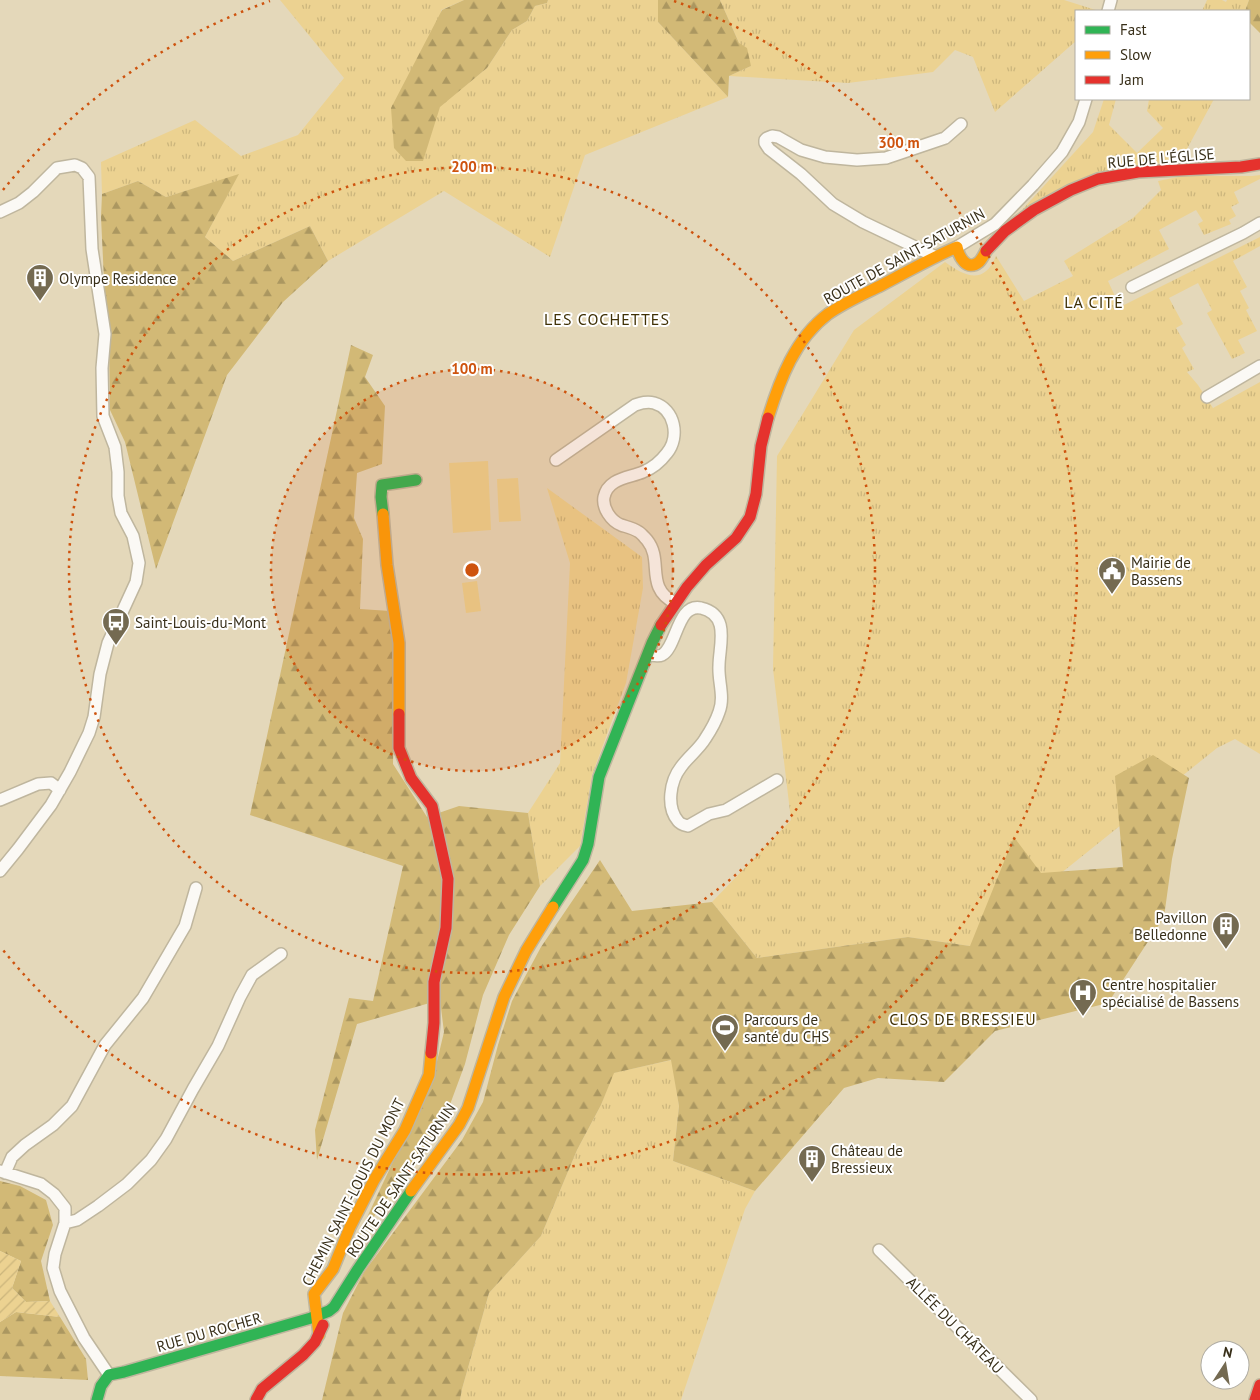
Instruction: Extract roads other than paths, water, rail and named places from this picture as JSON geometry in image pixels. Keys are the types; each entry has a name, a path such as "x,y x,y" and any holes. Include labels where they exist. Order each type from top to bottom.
{"street":[{"name":"ROUTE DE SAINT-SATURNIN","path":"316,1316 329,1311 342,1297 358,1269 468,1108 504,997 514,974 526,951 583,860 588,844 599,777 659,626 700,572 733,542 744,529 752,512 762,439 772,405 793,355 806,334 819,321 840,306 934,256 957,247 995,224 1033,186 1062,152 1079,122 1086,100"},
{"path":"934,256 863,222 832,204 801,174 768,149 765,140 772,136 778,137 801,150 825,157 857,160 886,158 945,138 961,124"},
{"name":"RUE DE L'ÉGLISE","path":"957,247 958,256 965,264 974,265 982,261 986,250 1000,236 1033,210 1076,187 1098,179 1126,173 1217,167 1248,167 1260,164"},
{"path":"0,212 19,203 57,168 75,165 82,168 89,176 92,249 105,334 102,368 103,416 115,448 121,513 133,536 139,563 136,582 108,643 100,674 94,717 89,732 51,805 0,871"},
{"path":"1132,287 1260,224"},
{"path":"1206,397 1260,366"},
{"path":"556,460 635,406 644,402 653,402 669,414 674,424 675,432 674,442 668,452 652,468 642,473 622,478 612,484 606,491 604,506 615,522 639,532 647,540 653,552 656,580 661,592 675,603"},
{"name":"CHEMIN SAINT-LOUIS DU MONT","path":"319,1335 314,1294 333,1269 350,1227 374,1180 405,1130 429,1075 434,1023 434,982 446,928 448,879 432,806 411,778 399,748 399,643 387,566 381,497 382,484 416,480"},
{"path":"648,655 661,656 668,651 681,622 692,609 703,609 718,619 722,638 718,667 722,695 720,709 705,740 680,768 674,779 671,802 673,814 679,823 688,826 709,814 726,810 777,780"},
{"path":"0,800 38,784 51,783 60,790"},
{"path":"97,1400 101,1386 109,1375 84,1338 60,1292 53,1268 55,1254 65,1223 64,1208 54,1194 41,1184 3,1172 12,1157 53,1125 72,1106 105,1045 144,998 185,926 196,888"},
{"path":"65,1223 78,1220 98,1206 152,1160 166,1139 218,1046 252,975 281,954"},
{"name":"ALLÉE DU CHÂTEAU","path":"879,1250 1031,1400"},
{"path":"261,1399 262,1389 303,1355 315,1342 329,1311"},
{"name":"RUE DU ROCHER","path":"109,1375 316,1316"},
{"path":"303,1321 305,1332 303,1355"},
{"path":"1255,1400 1260,1385"}],"place":[{"name":"Olympe Residence","path":"40,302"},
{"name":"Mairie de Bassens","path":"1112,595"},
{"name":"Saint-Louis-du-Mont","path":"116,646"},
{"name":"Pavillon Belledonne","path":"1226,950"},
{"name":"Centre hospitalier spécialisé de Bassens","path":"1083,1017"},
{"name":"Parcours de santé du CHS","path":"725,1052"},
{"name":"Château de Bressieux","path":"812,1183"}],"district":[{"name":"LA CITÉ","path":"1094,302"},
{"name":"LES COCHETTES","path":"607,319"},
{"name":"CLOS DE BRESSIEU","path":"963,1019"}]}
